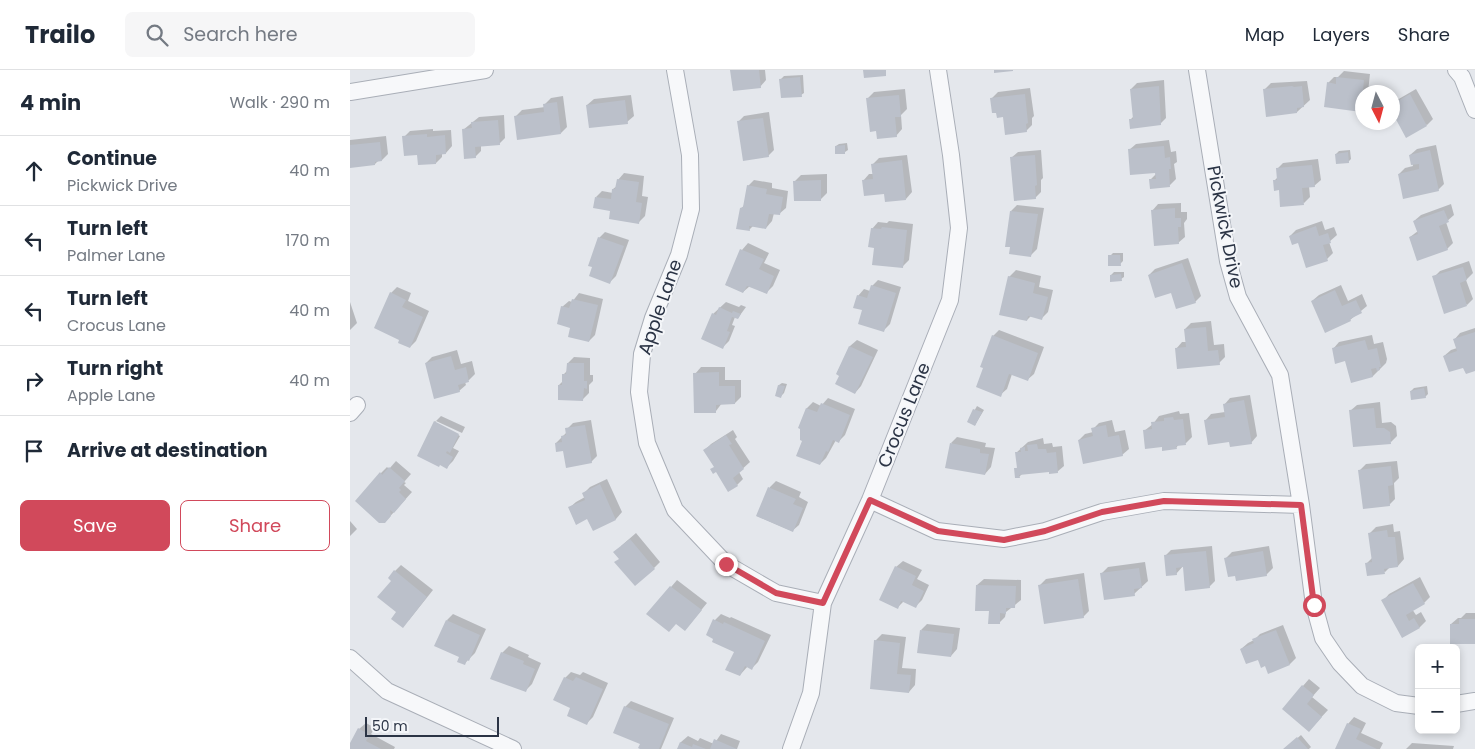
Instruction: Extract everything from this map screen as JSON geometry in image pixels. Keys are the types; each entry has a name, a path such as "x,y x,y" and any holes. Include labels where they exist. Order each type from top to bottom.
{"street":[{"path":"350,92 485,70"},
{"name":"Apple Lane","path":"675,70 690,155 691,209 679,255 653,318 642,354 639,392 647,444 675,510 726,564 776,593 823,603"},
{"name":"Crocus Lane","path":"791,749 811,693 823,603 870,500 950,300 959,228 951,156 938,70"},
{"name":"Pickwick Drive","path":"1197,70 1228,261 1238,297 1280,375 1301,505 1314,605 1323,638 1340,663 1362,686 1396,703 1415,705"},
{"path":"1456,70 1462,77 1475,110"},
{"path":"870,500 938,531 1004,540 1045,531 1102,512 1164,501 1301,505"},
{"path":"350,658 387,691 513,749"},
{"path":"1460,703 1475,701"}],"building":[{"path":"730,70 759,70 761,88 733,91"},
{"path":"863,70 886,70 886,76 864,78"},
{"path":"994,70 1013,70 1013,71 994,73"},
{"path":"800,77 802,97 781,98 779,79"},
{"path":"1336,77 1364,80 1364,85 1355,85 1355,111 1324,107 1327,82 1336,84"},
{"path":"1159,86 1161,125 1130,129 1129,119 1133,119 1130,89"},
{"path":"1302,86 1304,107 1297,108 1297,113 1266,117 1263,89"},
{"path":"1025,94 1027,132 1005,135 1003,117 997,118 996,113 992,113 990,98"},
{"path":"1410,94 1427,126 1406,138 1400,127 1400,100"},
{"path":"899,95 901,117 895,117 897,137 877,139 876,131 870,132 866,98"},
{"path":"625,100 628,124 589,128 586,105"},
{"path":"557,102 561,134 517,140 514,116 544,112 543,104"},
{"path":"763,118 769,157 743,161 737,121"},
{"path":"498,120 500,145 475,147 476,158 464,159 462,129 472,128 471,122"},
{"path":"427,134 427,137 445,135 446,154 436,155 436,164 418,165 417,155 404,156 402,136"},
{"path":"380,142 382,161 375,162 375,165 350,168 350,145"},
{"path":"845,145 845,154 835,154 835,146"},
{"path":"1164,146 1165,158 1170,157 1170,187 1150,189 1149,179 1156,179 1155,173 1130,175 1128,149"},
{"path":"1430,150 1439,191 1403,199 1398,174 1419,169 1419,164 1411,165 1409,155"},
{"path":"1348,152 1349,163 1336,164 1335,154"},
{"path":"1035,155 1036,199 1014,201 1010,157"},
{"path":"902,160 906,200 885,202 884,194 864,196 862,180 873,179 871,164"},
{"path":"1312,165 1315,187 1302,188 1304,205 1280,207 1279,190 1274,191 1273,180 1277,180 1276,168"},
{"path":"617,179 639,182 636,202 642,203 639,224 609,219 610,211 593,208 595,197 611,199 612,189 615,189"},
{"path":"821,180 821,201 794,201 793,181"},
{"path":"747,185 767,189 766,194 783,197 780,215 769,214 766,229 749,226 750,231 736,229"},
{"path":"1175,208 1175,218 1181,218 1181,227 1178,227 1179,244 1154,246 1151,210"},
{"path":"1444,210 1449,222 1439,226 1448,250 1417,261 1409,237 1418,234 1413,221"},
{"path":"1010,211 1038,214 1031,257 1009,254 1010,247 1005,247"},
{"path":"1316,226 1319,236 1328,233 1331,243 1323,245 1328,261 1306,268 1298,243 1292,245 1289,236"},
{"path":"882,227 907,230 903,268 872,265 874,248 868,247 871,228 881,229"},
{"path":"598,237 624,246 610,284 589,276 592,267 588,266"},
{"path":"740,249 764,259 759,269 774,276 767,294 747,286 743,293 725,285"},
{"path":"1108,255 1120,255 1121,266 1108,266"},
{"path":"1182,263 1196,303 1176,309 1171,293 1155,298 1148,275"},
{"path":"1463,267 1467,280 1460,283 1467,306 1444,314 1432,276"},
{"path":"1121,274 1122,281 1110,282 1110,275"},
{"path":"1008,276 1035,283 1033,293 1048,297 1042,320 1028,316 1027,321 999,315"},
{"path":"871,285 896,293 884,332 858,324 862,310 853,308 857,295 867,298"},
{"path":"1335,290 1342,306 1356,300 1362,313 1350,319 1351,321 1325,333 1311,301"},
{"path":"390,292 406,300 402,307 423,317 410,348 398,343 399,340 374,328"},
{"path":"572,299 598,305 589,342 568,337 570,328 557,324 561,306 569,308"},
{"path":"719,307 732,313 733,311 741,314 738,319 732,317 727,331 730,332 723,349 701,339 712,313 716,315"},
{"path":"1206,327 1208,351 1218,350 1220,365 1177,369 1175,348 1186,347 1184,329"},
{"path":"1475,332 1475,371 1466,374 1463,368 1449,372 1443,356 1457,351 1453,339"},
{"path":"992,335 1038,353 1028,381 1009,374 1001,397 976,387 983,368 980,367"},
{"path":"1365,340 1368,350 1377,348 1381,367 1377,371 1376,368 1371,369 1373,377 1351,383 1345,361 1335,364 1332,348"},
{"path":"849,346 873,357 855,394 835,384 839,376 836,374"},
{"path":"451,356 455,370 466,367 469,382 458,385 460,392 434,399 425,363"},
{"path":"567,363 584,363 584,381 587,381 587,389 584,388 583,401 558,400 558,385 562,385 562,374 566,374"},
{"path":"719,372 719,386 735,386 735,404 716,405 716,413 694,413 693,373"},
{"path":"778,385 785,386 781,398 775,396"},
{"path":"1424,388 1426,398 1411,400 1410,391"},
{"path":"1244,400 1252,444 1230,447 1229,442 1208,445 1204,420 1225,417 1223,404"},
{"path":"821,403 850,415 839,443 833,440 820,465 796,456 802,441 800,440 800,429 798,428 806,408 817,412"},
{"path":"1374,408 1376,428 1384,428 1390,432 1391,444 1353,447 1349,410"},
{"path":"973,409 982,412 975,426 967,422"},
{"path":"1173,417 1174,420 1183,419 1186,445 1176,446 1177,449 1162,451 1162,447 1145,449 1143,430 1152,429 1151,422 1164,421 1164,418"},
{"path":"434,421 459,434 450,453 447,451 446,453 453,457 447,469 417,456"},
{"path":"585,425 592,463 566,468 563,451 556,452 555,443 562,442 561,436 566,435 565,428"},
{"path":"1106,425 1108,437 1119,435 1123,456 1083,464 1078,440 1093,436 1091,428"},
{"path":"726,435 732,444 729,445 744,469 733,478 738,486 728,492 716,472 713,474 710,469 714,467 703,450"},
{"path":"950,443 980,449 980,453 989,454 985,475 945,468"},
{"path":"1037,444 1038,449 1046,449 1047,453 1056,452 1058,473 1019,475 1020,478 1015,478 1014,468 1017,468 1015,452 1021,452 1020,448 1025,447 1025,451 1028,451 1027,445"},
{"path":"1391,466 1393,485 1388,486 1390,506 1363,509 1358,470"},
{"path":"389,467 405,481 399,488 401,490 399,492 406,499 394,513 390,510 391,516 385,523 379,523 355,501 380,472 382,475"},
{"path":"600,484 616,520 593,531 587,519 576,525 568,507 585,500 582,493"},
{"path":"768,487 796,499 793,504 803,508 793,532 756,516"},
{"path":"1387,530 1388,537 1395,537 1398,567 1384,569 1385,574 1367,576 1365,563 1372,562 1368,533"},
{"path":"630,539 655,569 635,586 614,562 619,559 613,552"},
{"path":"1206,551 1210,588 1185,591 1183,567 1176,568 1177,575 1166,576 1164,555"},
{"path":"1263,551 1267,576 1236,581 1235,576 1228,577 1224,558"},
{"path":"895,566 916,576 912,585 924,591 916,608 901,601 898,609 879,600"},
{"path":"1139,568 1142,588 1134,589 1135,596 1104,600 1100,573"},
{"path":"394,570 427,597 403,628 391,619 396,612 377,597 391,581 388,578"},
{"path":"1078,579 1084,618 1044,624 1038,585"},
{"path":"1413,583 1425,604 1406,615 1409,621 1414,618 1420,628 1402,638 1381,600"},
{"path":"976,585 1016,586 1015,608 1006,608 1006,614 1000,613 1000,624 988,624 989,611 975,611"},
{"path":"670,586 702,610 685,631 676,624 669,632 646,614"},
{"path":"713,619 723,624 724,622 765,641 752,670 745,666 740,676 725,670 734,652 712,642 713,639 706,635"},
{"path":"1459,619 1475,619 1475,644 1450,644 1450,624 1459,624"},
{"path":"446,620 480,635 469,661 467,660 465,665 457,662 459,657 434,646"},
{"path":"920,630 954,634 951,657 917,653"},
{"path":"1276,630 1290,665 1268,674 1265,666 1261,668 1258,660 1246,664 1240,649 1254,643 1252,639"},
{"path":"874,640 900,643 897,674 911,675 909,693 870,689"},
{"path":"501,652 524,661 523,664 535,669 526,692 490,679"},
{"path":"564,677 573,681 576,677 603,689 587,725 567,716 570,708 553,700"},
{"path":"1302,685 1314,695 1307,704 1322,717 1309,732 1282,709"},
{"path":"624,706 669,724 659,749 640,749 638,748 640,744 613,733"},
{"path":"1347,723 1361,729 1356,739 1377,749 1335,749"},
{"path":"358,728 370,735 366,741 381,749 350,749 350,743"},
{"path":"1297,737 1308,749 1283,749"},
{"path":"714,739 737,749 710,749"},
{"path":"680,742 692,747 693,744 706,749 677,749"}],"route":[{"path":"726,564 776,593 823,603 870,500 938,531 1004,540 1045,531 1102,512 1164,501 1301,505 1314,605"}]}
